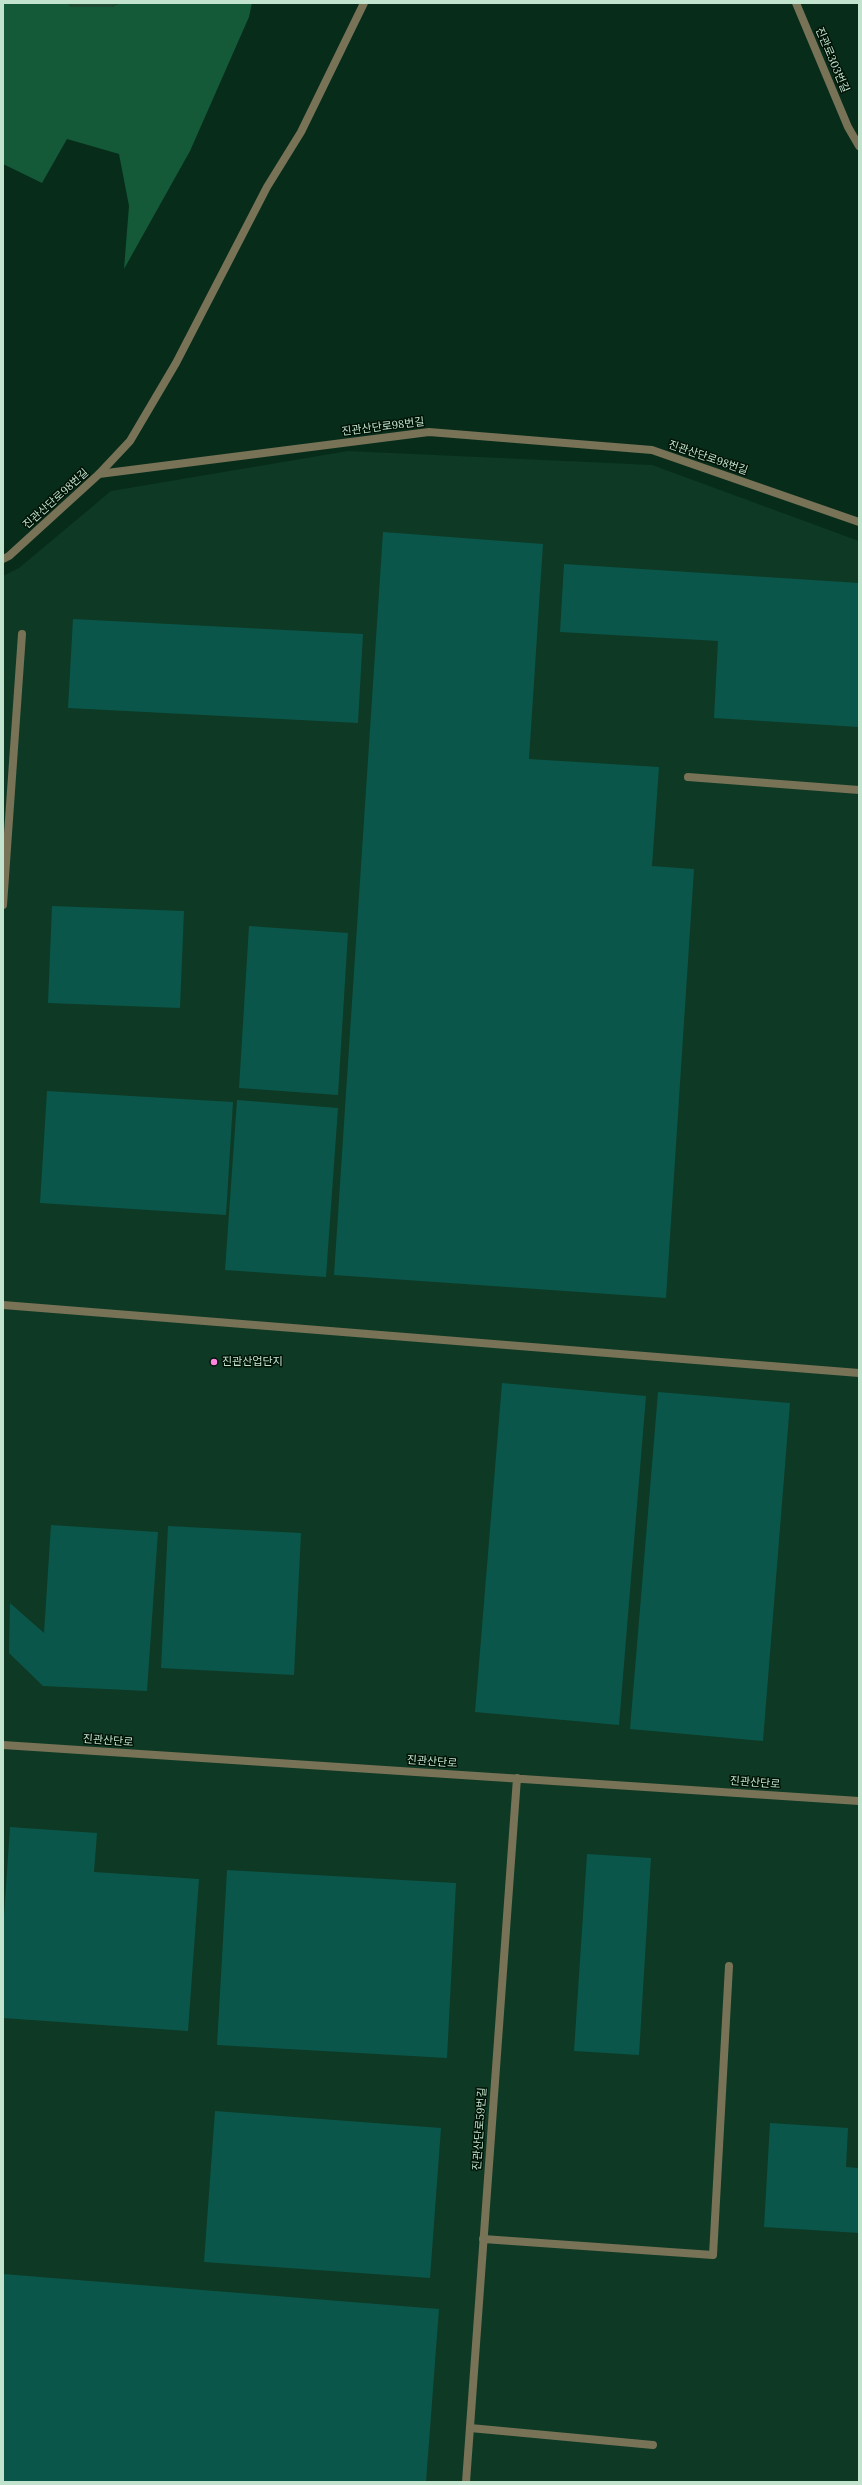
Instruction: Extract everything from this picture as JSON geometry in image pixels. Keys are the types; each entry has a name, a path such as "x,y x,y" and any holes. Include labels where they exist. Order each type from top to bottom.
{"street":[{"path":"100,474 130,441 176,363 267,187 301,132 364,3"},
{"name":"진관로303번길","path":"796,3 848,127 859,146"},
{"name":"진관산단로98번길","path":"3,559 9,556 100,474 428,432 652,450 859,522"},
{"path":"3,905 22,634"},
{"path":"688,777 859,790"},
{"path":"3,1305 859,1373"},
{"name":"진관산단로","path":"3,1745 859,1801"},
{"name":"진관산단로59번길","path":"466,2482 517,1778"},
{"path":"483,2239 713,2254 729,1966"},
{"path":"470,2428 652,2445"}],"shaded area":[{"path":"3,3 68,3 71,7 112,7 120,3 252,3 249,17 190,151 124,269 129,206 119,154 67,139 42,183 3,164"},
{"path":"68,3 120,3 112,7 71,7"},
{"path":"348,451 652,465 859,541 859,2482 3,2482 3,576 19,568 111,491"}],"building":[{"path":"383,532 543,544 529,759 659,767 652,866 694,869 666,1298 334,1275"},
{"path":"564,564 859,583 859,727 714,718 718,641 560,632"},
{"path":"73,619 363,634 358,723 68,708"},
{"path":"52,906 184,911 180,1008 48,1003"},
{"path":"249,926 348,933 338,1095 239,1088"},
{"path":"47,1091 233,1102 226,1215 40,1203"},
{"path":"237,1100 338,1108 326,1277 225,1270"},
{"path":"502,1383 646,1396 619,1725 475,1712"},
{"path":"658,1392 790,1403 763,1741 630,1729"},
{"path":"51,1525 158,1532 147,1691 43,1686 9,1653 10,1603 44,1633"},
{"path":"168,1526 301,1533 294,1675 161,1668"},
{"path":"10,1827 97,1833 94,1872 199,1879 188,2031 3,2018 3,1930"},
{"path":"587,1854 651,1858 639,2055 574,2051"},
{"path":"227,1870 456,1883 447,2058 217,2045"},
{"path":"215,2111 441,2128 430,2278 204,2262"},
{"path":"770,2123 848,2128 846,2167 859,2168 859,2233 764,2227"},
{"path":"3,2274 439,2309 426,2482 3,2482"}],"place":[{"name":"진관산업단지","path":"214,1362"}]}
